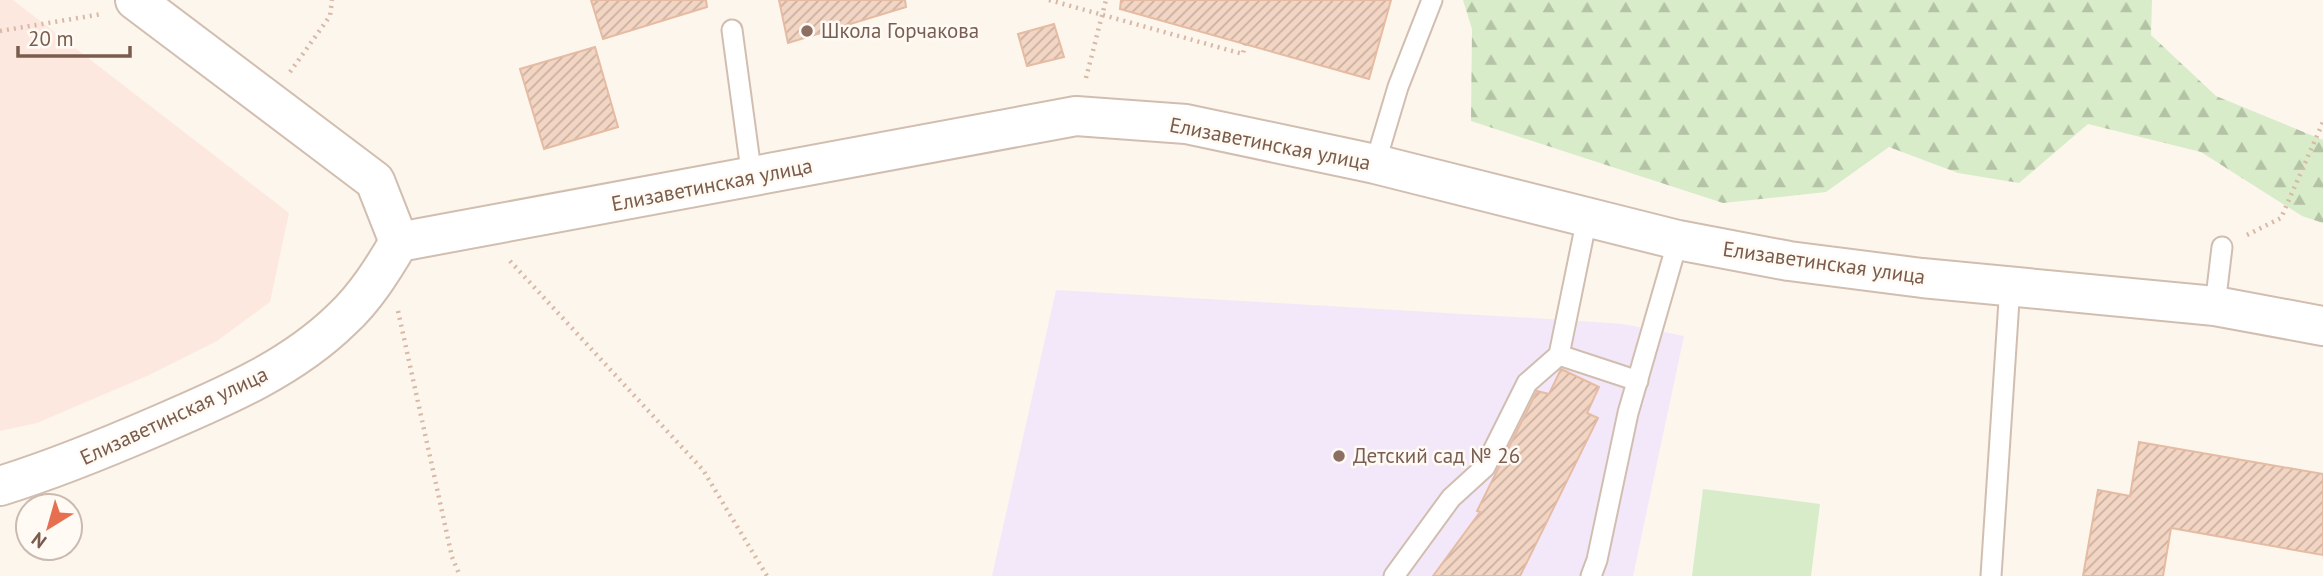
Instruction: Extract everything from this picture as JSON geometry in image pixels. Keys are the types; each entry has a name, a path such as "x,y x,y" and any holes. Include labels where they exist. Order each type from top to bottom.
{"street":[{"path":"140,3 375,181 391,256"},
{"name":"Елизаветинская улица","path":"0,486 61,468 232,394 292,359 343,319 391,256 752,178 1076,116 1186,124 1375,164 1678,240 1789,261 1922,278 2215,306 2323,326"}],"lane":[{"path":"1375,164 1398,86 1432,0"},
{"path":"732,30 752,178"},
{"path":"1394,576 1451,498 1485,467 1527,383 1559,355 1587,218"},
{"path":"1591,576 1597,560 1628,413 1678,240"},
{"path":"2215,306 2222,247"},
{"path":"1991,576 2010,285"},
{"path":"1559,355 1638,381"}],"path":[{"path":"269,101 330,16 332,0"},
{"path":"1049,0 1243,54 1245,44"},
{"path":"1076,116 1106,0"},
{"path":"0,32 140,3"},
{"path":"2222,247 2281,218 2323,122"},
{"path":"391,256 397,304 452,557 460,576"},
{"path":"521,256 508,259 703,470 767,576"}],"shaded area":[{"path":"0,0 13,0 289,213 270,302 217,341 147,376 37,423 0,431"},
{"name":"Детский сад № 26","path":"1056,290 1623,324 1684,336 1633,576 992,576"}],"green space":[{"path":"1463,0 2152,0 2151,35 2216,96 2323,140 2323,223 2302,216 2201,152 2088,124 2019,183 1958,173 1889,147 1826,192 1723,203 1471,121 1472,29"},
{"path":"1703,489 1820,504 1811,576 1692,576"}],"building":[{"path":"591,0 706,0 707,7 603,39"},
{"name":"Школа Горчакова","path":"779,0 905,0 906,7 788,43"},
{"path":"1121,0 1391,0 1369,79 1120,9"},
{"path":"1054,24 1064,57 1027,66 1018,34"},
{"path":"595,47 618,127 544,149 520,69"},
{"path":"1561,369 1599,387 1587,413 1598,418 1520,576 1433,576 1480,512 1477,511 1537,391 1549,394"},
{"path":"2139,442 2323,474 2323,555 2171,528 2163,576 2083,576 2098,490 2130,496"}],"place":[{"name":"Школа Горчакова","path":"807,31"},
{"name":"Детский сад № 26","path":"1339,456"}]}
